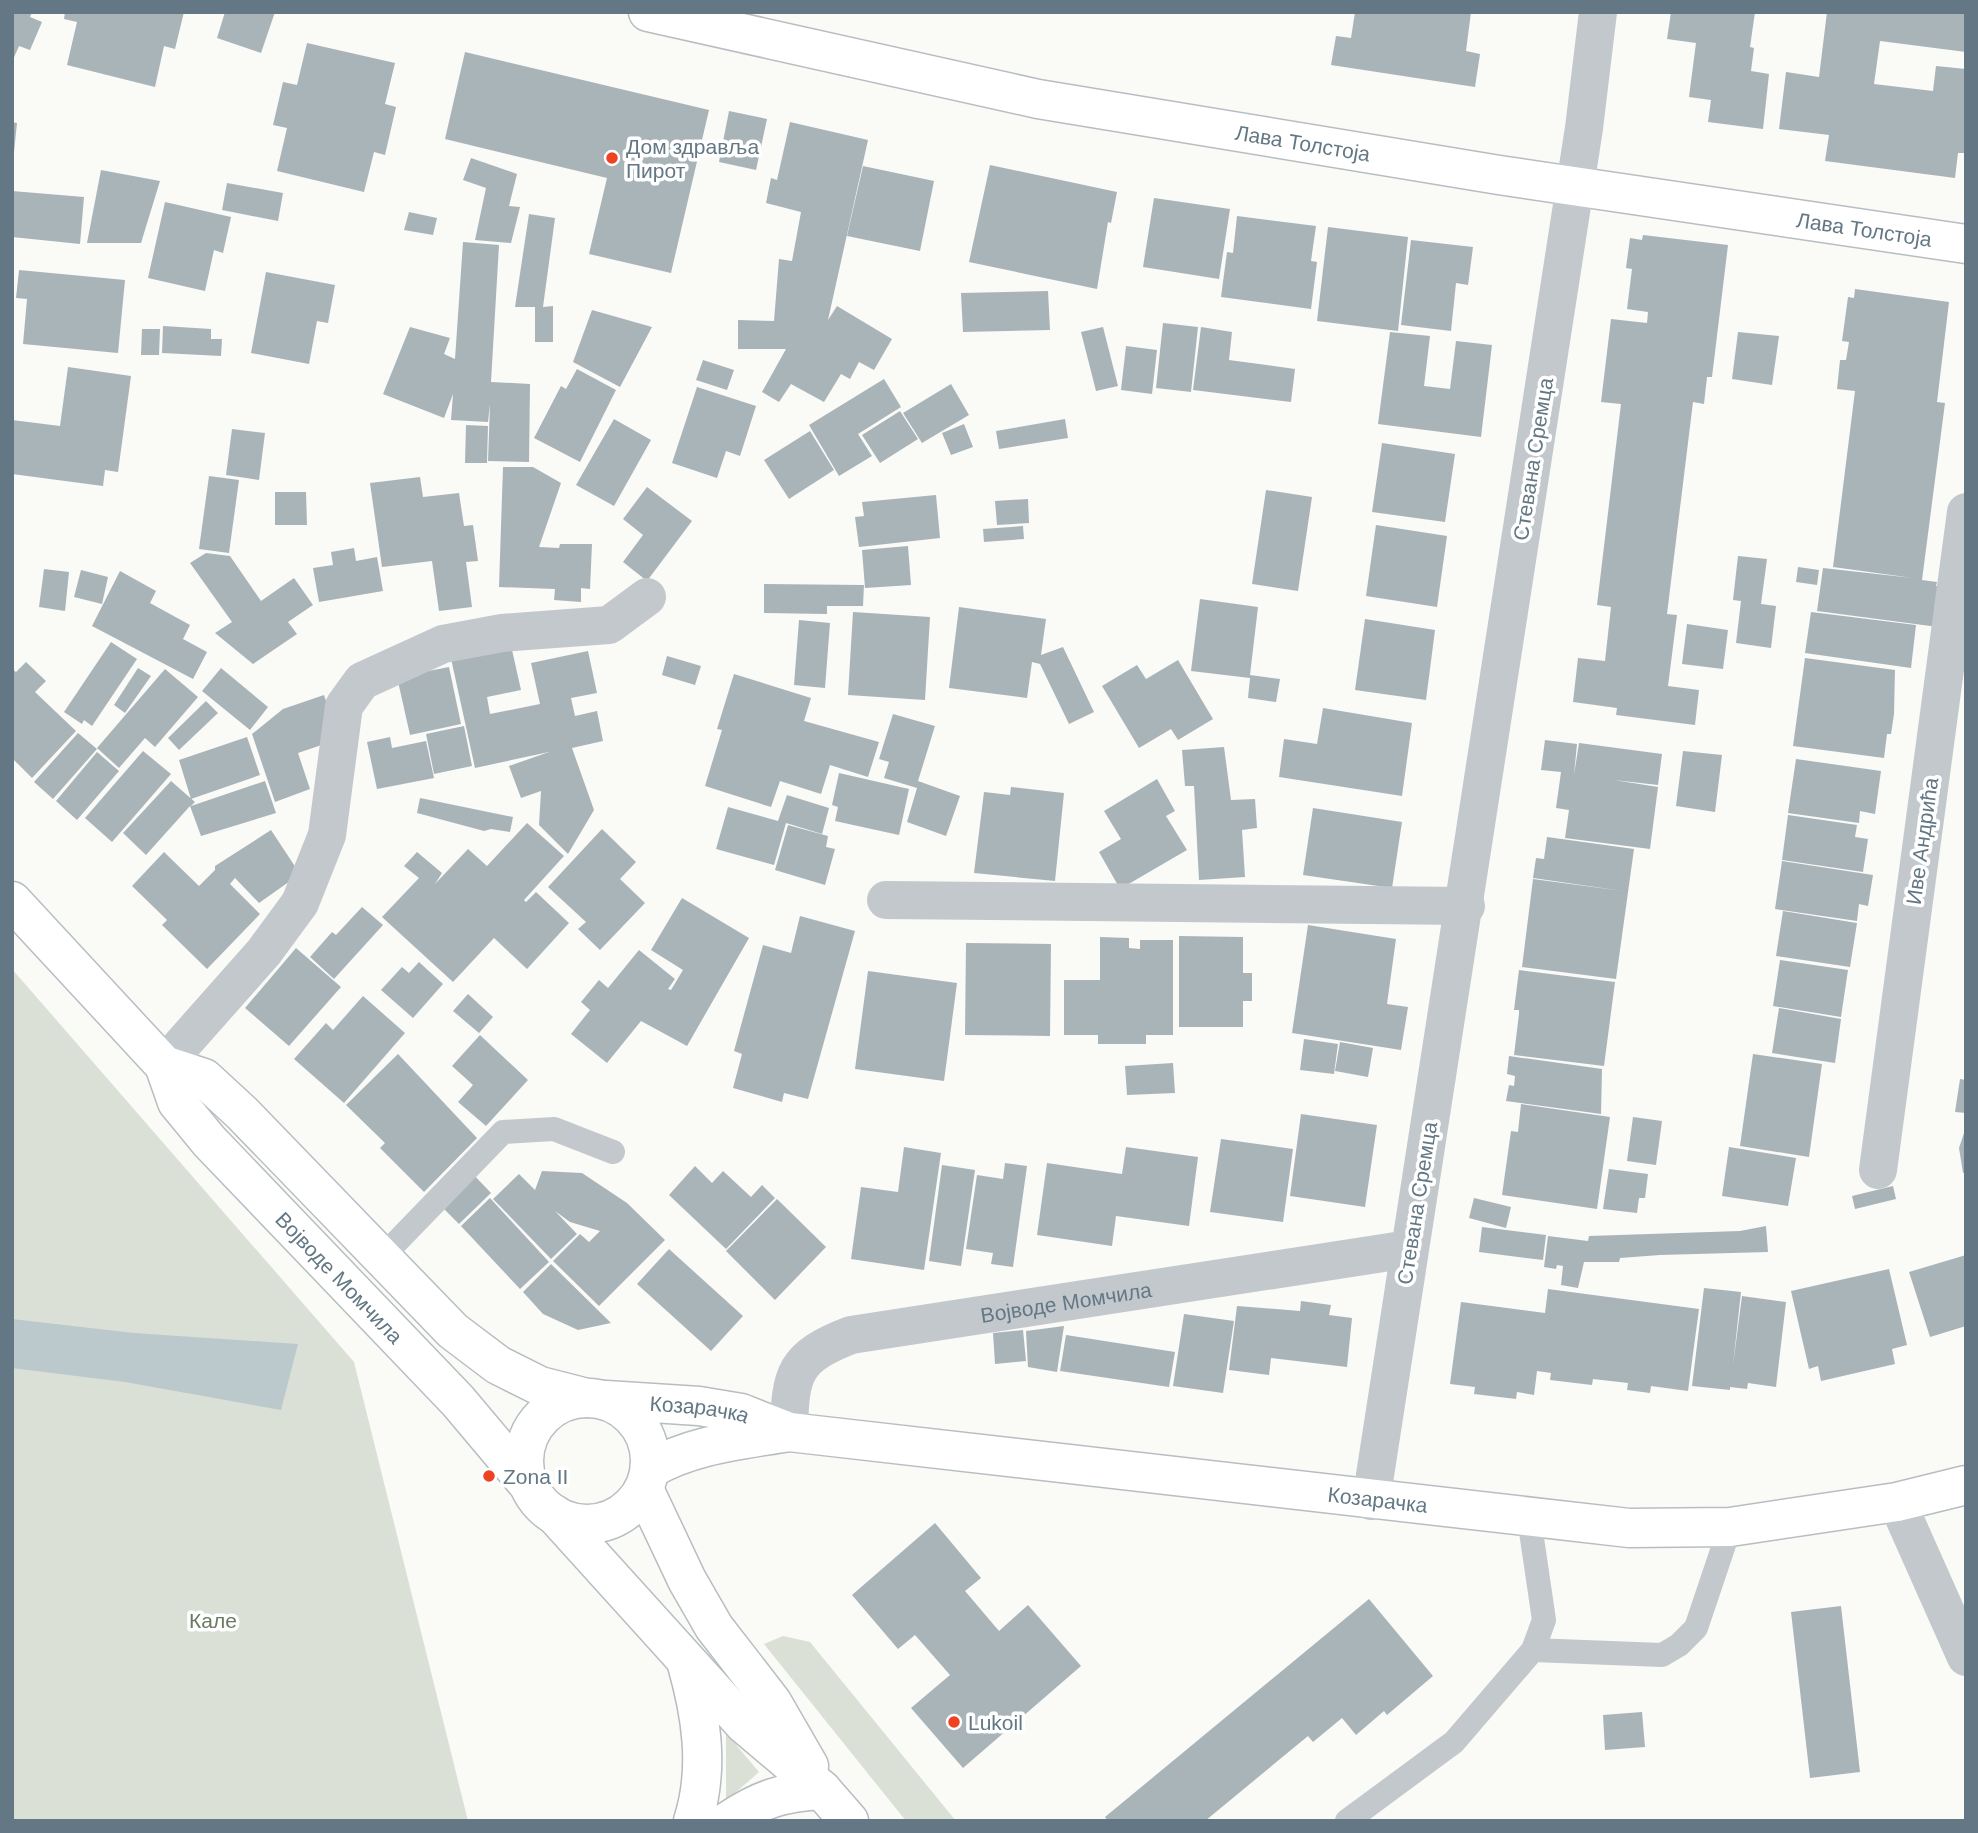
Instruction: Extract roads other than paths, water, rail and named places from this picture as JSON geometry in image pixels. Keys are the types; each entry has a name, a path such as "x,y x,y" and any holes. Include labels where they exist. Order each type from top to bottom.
{"street":[{"name":"Лава Толстоја","path":"648,12 1038,99 1574,185 1966,244"},
{"name":"Стевана Сремца","path":"1371,1501 1409,1249 1466,906 1598,12"},
{"name":"Иве Андрића","path":"1878,1170 1966,512"},
{"path":"164,1065 264,952 300,903 327,835 344,706 362,681 443,644 502,633 609,625 648,597"},
{"path":"886,900 1466,906"},
{"name":"Војводе Момчила","path":"12,901 164,1065 177,1102 209,1141 458,1401 527,1483"},
{"name":"Војводе Момчила","path":"164,1065 204,1078 242,1113 453,1331 498,1364 540,1386 597,1399"},
{"name":"Војводе Момчила","path":"789,1432 790,1395 799,1369 818,1348 851,1335 1409,1249"},
{"path":"597,1399 626,1410 641,1426 649,1447 647,1479 687,1580 715,1627 772,1702 818,1805 554,1514 538,1501 527,1483 523,1463 526,1443 535,1424 549,1410 568,1400 597,1399"},
{"name":"Козарачка","path":"597,1399 699,1406 731,1411 789,1432 1371,1501 1629,1528 1730,1527 1896,1502 1966,1485"},
{"name":"Козарачка","path":"647,1479 674,1455 716,1444 789,1432"},
{"path":"554,1514 573,1523 594,1524 614,1518 631,1507 647,1479"},
{"path":"1896,1502 1966,1657"},
{"path":"686,1661 699,1706 702,1735 701,1772 693,1821"},
{"path":"728,1821 752,1805 788,1791 849,1821"}],"lane":[{"path":"381,1258 503,1132 554,1129 613,1152"},
{"path":"1346,1821 1454,1742 1499,1693 1533,1650 1544,1620 1529,1518"},
{"path":"1533,1650 1662,1655 1696,1628 1730,1527"}],"place":[{"name":"Дом здравља Пирот","path":"612,158"},
{"name":"Zona II","path":"489,1476"},
{"name":"Lukoil","path":"954,1722"}],"park label":[{"name":"Кале","path":"213,1620"}]}
